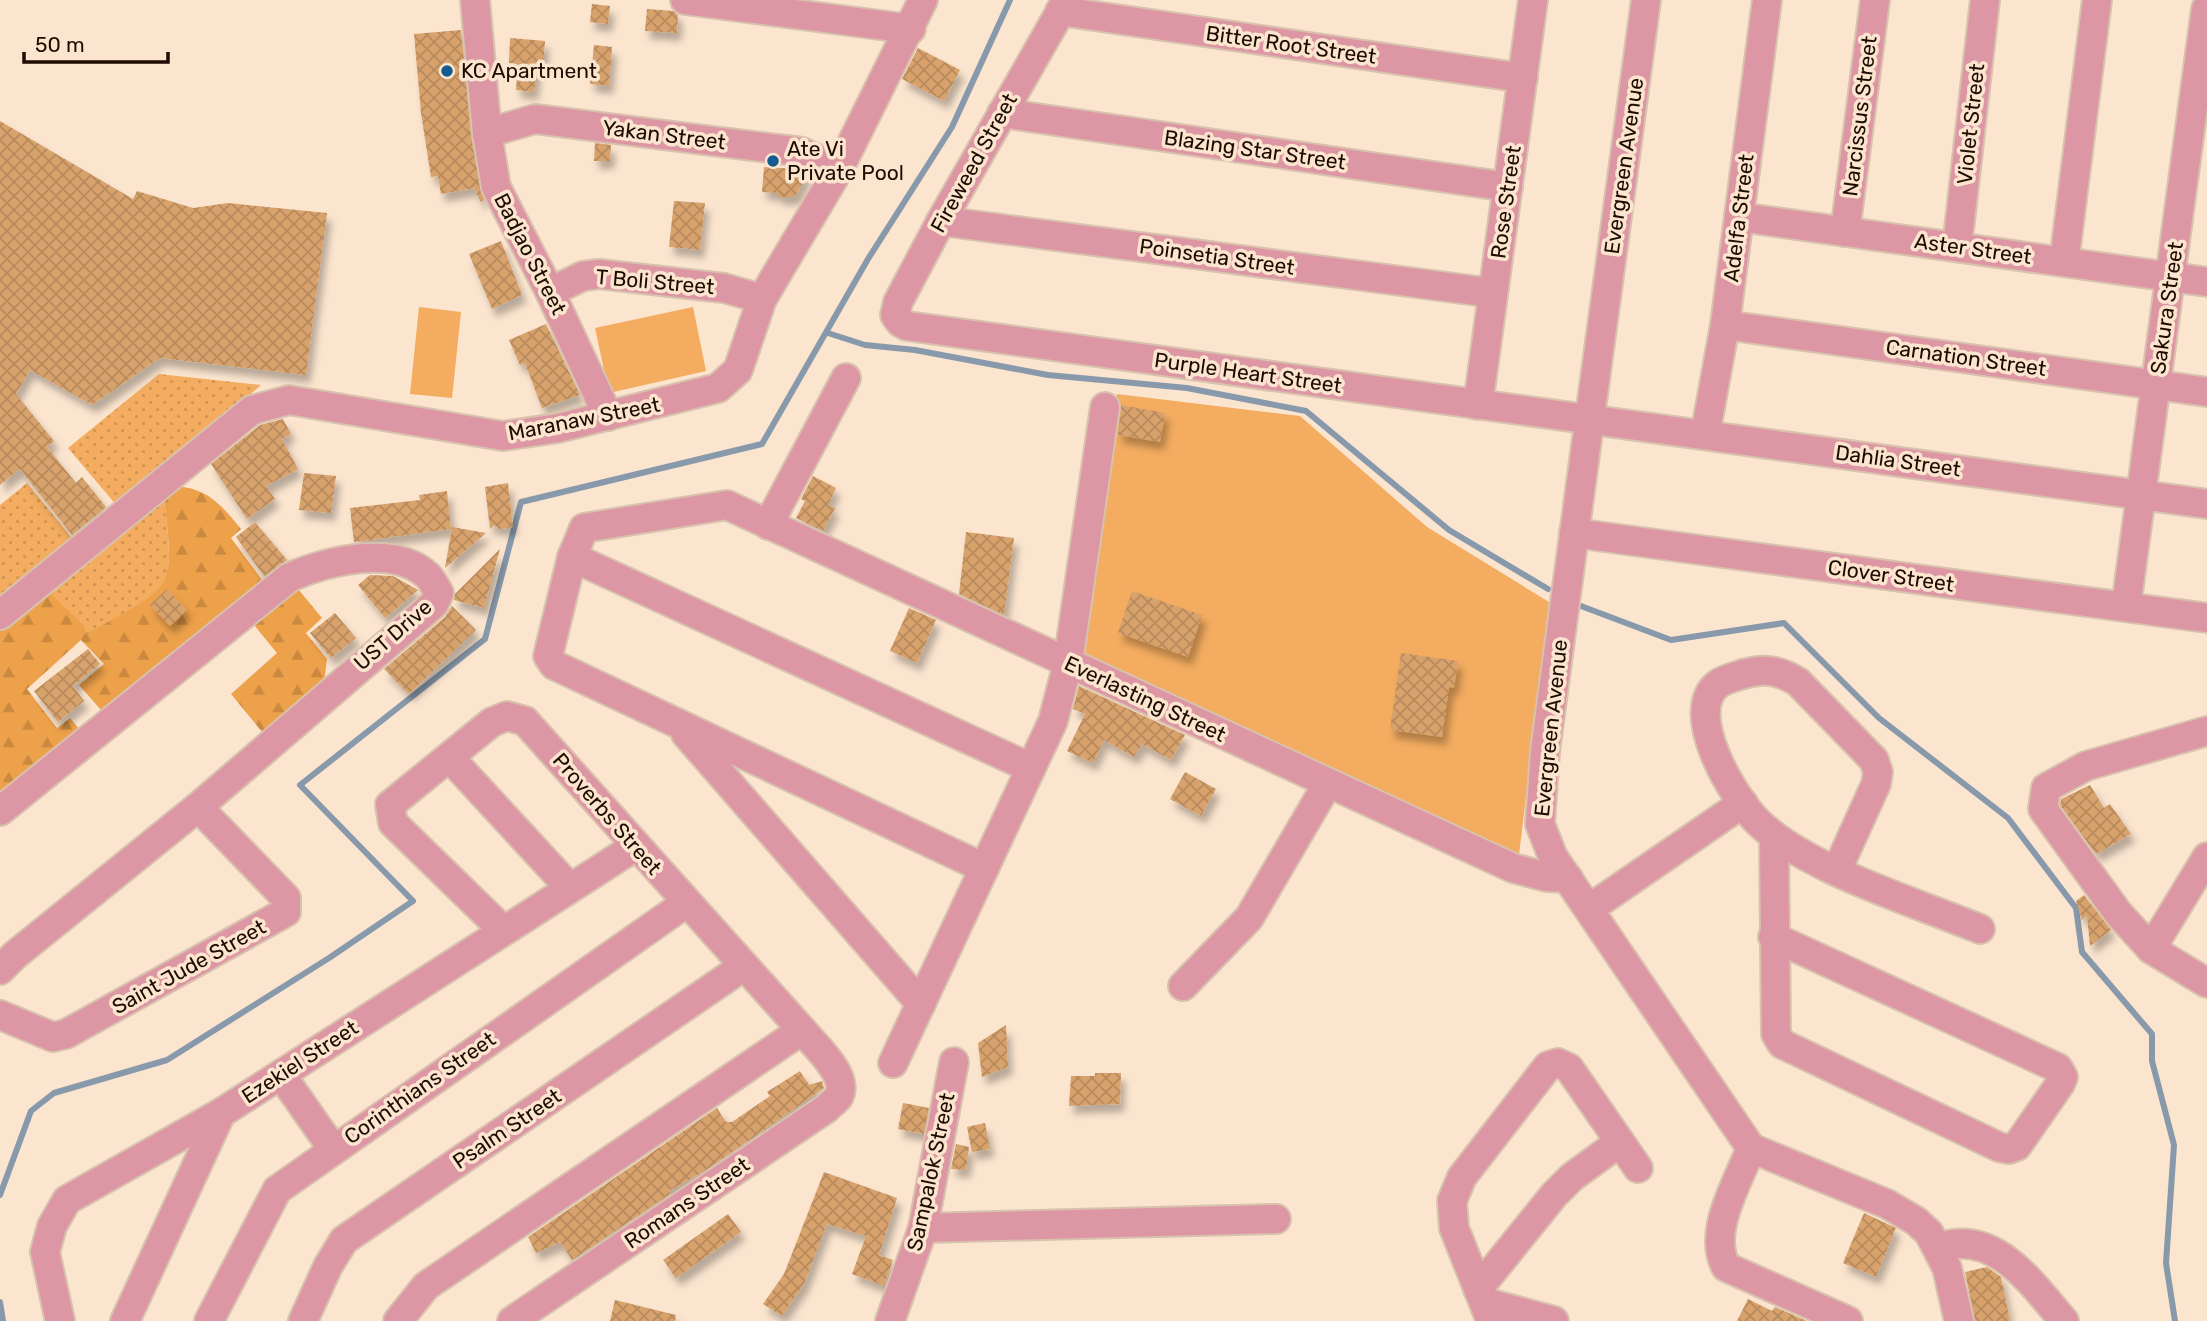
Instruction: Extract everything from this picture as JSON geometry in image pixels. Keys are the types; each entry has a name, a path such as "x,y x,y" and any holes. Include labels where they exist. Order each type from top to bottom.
{"street":[{"name":"Badjao Street","path":"475,0 487,133 496,187 550,292 608,416"},
{"path":"685,0 911,29"},
{"name":"Maranaw Street","path":"0,615 252,410 269,403 289,400 480,435 503,436 548,430 705,393 730,379 737,370 762,299 839,169 911,29 923,0"},
{"name":"Rose Street","path":"1478,405 1533,0"},
{"name":"Evergreen Avenue","path":"1646,0 1539,805 1545,839 1568,878 1751,1148"},
{"name":"Adelfa Street","path":"1704,435 1725,325 1768,0"},
{"name":"Narcissus Street","path":"1844,232 1875,0"},
{"name":"Violet Street","path":"1957,247 1985,0"},
{"path":"2064,262 2097,0"},
{"path":"2192,0 2207,10"},
{"name":"Bitter Root Street","path":"1063,6 1522,78"},
{"name":"Fireweed Street","path":"907,326 900,323 895,315 898,302 941,220 1063,6"},
{"name":"Sakura Street","path":"2126,607 2207,10"},
{"name":"Blazing Star Street","path":"1002,113 1508,187"},
{"name":"Yakan Street","path":"487,133 535,119 802,152 839,169"},
{"name":"Aster Street","path":"1739,217 2207,282"},
{"name":"Poinsetia Street","path":"941,220 1493,293"},
{"name":"T Boli Street","path":"550,292 583,276 599,274 724,288 762,299"},
{"name":"Carnation Street","path":"1725,325 2207,392"},
{"name":"Purple Heart Street","path":"907,326 1590,420"},
{"path":"768,525 846,378"},
{"path":"893,1063 1053,721 1068,663 1105,407"},
{"name":"Dahlia Street","path":"1590,420 2142,493 2207,505"},
{"name":"Everlasting Street","path":"572,556 584,528 727,505 1513,868 1547,877 1568,878"},
{"name":"Clover Street","path":"1574,533 2207,618"},
{"path":"984,868 679,726 550,661 548,656 572,556 1031,768"},
{"name":"UST Drive","path":"0,811 290,577 316,566 380,558 406,561 428,575 439,593 434,604 350,673 198,807 22,949 0,970"},
{"path":"1837,870 1871,796 1878,772 1867,751 1798,682 1784,673 1754,671 1718,684 1709,695 1708,737 1717,761 1743,803 1774,837 1837,870 1980,929"},
{"name":"Proverbs Street","path":"503,930 393,823 390,805 492,722 507,716 516,716 525,721 802,1030 836,1072"},
{"path":"679,726 921,1004"},
{"path":"2205,735 2086,766 2046,788 2042,798 2043,808 2110,903 2151,949 2207,982"},
{"path":"450,758 570,888"},
{"path":"1183,986 1249,918 1328,783"},
{"path":"1589,909 1743,803"},
{"name":"Saint Jude Street","path":"0,1015 53,1037 66,1034 286,912 286,898 198,807"},
{"path":"1773,937 2058,1068 2063,1076 2060,1084 2017,1146 2010,1149 1999,1147 1792,1050 1776,1034 1773,937 1774,837"},
{"name":"Ezekiel Street","path":"60,1321 45,1252 52,1226 67,1200 282,1076 636,846"},
{"path":"2151,949 2207,857"},
{"name":"Corinthians Street","path":"209,1321 277,1190 686,903"},
{"name":"Psalm Street","path":"303,1321 328,1266 345,1240 744,966"},
{"path":"398,1321 426,1286 802,1030"},
{"name":"Sampalok Street","path":"890,1321 923,1228 954,1062"},
{"path":"1484,1304 1454,1228 1452,1201 1462,1177 1548,1066 1558,1063 1569,1068 1638,1168"},
{"name":"Romans Street","path":"512,1321 827,1108 839,1096 841,1083 836,1072"},
{"path":"282,1076 333,1149"},
{"path":"125,1321 221,1113"},
{"path":"1484,1304 1554,1195 1572,1177 1620,1142"},
{"path":"1848,1321 1726,1267 1719,1246 1720,1230 1751,1148 1887,1203 1916,1221 1938,1248 1947,1268 1959,1321"},
{"path":"923,1228 1276,1219"},
{"path":"1938,1248 1966,1243 1982,1245 2000,1254 2022,1273 2064,1321"},
{"path":"1484,1304 1554,1321"}],"shaded area":[{"path":"419,307 461,312 452,398 410,394"},
{"path":"693,307 706,371 609,393 595,328"},
{"path":"159,374 261,385 117,506 68,448"},
{"path":"1117,394 1300,416 1427,527 1549,602 1519,855 1080,655"},
{"path":"27,483 76,543 0,615 0,505"},
{"path":"163,492 169,553 162,585 152,596 86,636 45,588"}],"green space":[{"path":"170,486 202,493 226,511 241,529 231,538 266,585 108,718 79,685 104,664 81,640 27,689 57,728 70,718 86,737 0,804 0,624 45,588 84,626 86,635 152,595 162,584 167,571 169,552 163,492"},
{"path":"294,584 322,618 306,633 327,659 323,690 267,738 231,694 277,653 250,620"}],"building":[{"path":"592,4 610,6 608,24 590,22"},
{"path":"647,9 673,11 678,15 677,33 645,31"},
{"path":"461,30 471,136 484,200 481,202 474,188 441,194 438,176 431,177 421,113 414,34"},
{"path":"510,38 545,41 543,66 537,66 534,92 516,90 518,64 509,63"},
{"path":"594,45 612,47 609,86 590,84"},
{"path":"918,48 960,70 944,101 902,79"},
{"path":"0,121 133,199 137,191 193,208 228,203 327,213 306,375 160,358 92,405 30,370 16,394 54,441 47,447 76,483 82,477 106,507 72,535 20,469 0,485"},
{"path":"595,143 611,145 610,161 594,161"},
{"path":"764,167 799,169 808,173 795,197 778,197 778,193 762,192"},
{"path":"674,201 705,203 700,250 669,247"},
{"path":"501,241 522,295 492,309 469,254"},
{"path":"546,324 580,395 542,408 525,363 520,365 509,340"},
{"path":"1121,405 1165,413 1160,442 1118,435"},
{"path":"283,419 291,434 282,439 298,469 266,486 275,499 247,519 211,464 260,425"},
{"path":"304,473 336,476 331,513 299,510"},
{"path":"813,476 836,488 828,505 835,508 823,531 796,518 805,501 801,499"},
{"path":"508,483 513,527 499,529 495,525 490,529 485,487"},
{"path":"447,491 451,529 354,542 350,508 420,500 419,495"},
{"path":"255,522 287,560 264,576 236,537"},
{"path":"452,527 486,533 445,568"},
{"path":"966,532 1014,538 1004,615 959,594"},
{"path":"500,549 484,608 454,600 455,594"},
{"path":"370,575 393,576 418,590 385,618 358,585"},
{"path":"167,589 187,610 170,626 150,605"},
{"path":"1132,591 1202,615 1188,657 1118,633"},
{"path":"452,606 476,630 409,694 384,669 445,617"},
{"path":"909,608 936,620 917,663 890,651"},
{"path":"335,613 356,638 331,658 310,633"},
{"path":"88,649 100,664 73,686 84,701 58,722 34,691"},
{"path":"1401,653 1458,661 1454,688 1449,687 1442,737 1390,730"},
{"path":"1079,686 1185,735 1171,760 1142,744 1134,757 1104,740 1093,763 1067,751 1085,714 1073,709"},
{"path":"1185,772 1216,789 1201,816 1170,799"},
{"path":"2090,785 2104,808 2110,804 2131,834 2096,854 2060,805 2061,799"},
{"path":"2084,895 2111,930 2090,946 2087,916 2082,920 2076,901"},
{"path":"1006,1025 1008,1067 982,1077 978,1043"},
{"path":"800,1071 809,1085 822,1081 824,1088 706,1170 669,1191 670,1194 572,1260 560,1242 536,1253 528,1237 717,1108 726,1122 732,1122 770,1096 767,1092"},
{"path":"1095,1073 1121,1073 1120,1104 1069,1106 1071,1076 1095,1076"},
{"path":"903,1103 929,1108 924,1134 898,1129"},
{"path":"985,1123 990,1149 972,1152 967,1127"},
{"path":"956,1144 969,1147 966,1170 951,1169"},
{"path":"824,1172 897,1198 879,1255 893,1260 884,1286 852,1274 866,1236 827,1224 804,1284 782,1316 763,1304 784,1274"},
{"path":"1864,1213 1896,1228 1876,1277 1843,1263"},
{"path":"728,1214 741,1232 676,1278 663,1260"},
{"path":"1987,1267 2001,1277 2010,1321 1975,1321 1965,1272"},
{"path":"1748,1299 1772,1311 1775,1307 1807,1321 1737,1321"},
{"path":"615,1300 676,1315 675,1321 610,1321"}],"waterway":[{"path":"0,1195 31,1111 54,1093 167,1060 329,958 413,901 300,785 485,639 521,502 762,444 868,259 952,127 1010,0"},
{"path":"828,333 865,345 915,350 1048,375 1187,388 1306,411 1449,530 1548,589"},
{"path":"1581,606 1671,640 1784,623 1879,718 2008,818 2076,908 2082,952 2152,1034 2152,1061 2174,1145 2166,1263 2175,1321"},
{"path":"0,1302 3,1321"}],"place":[{"name":"KC Apartment","path":"447,71"},
{"name":"Ate Vi Private Pool","path":"773,161"}]}
